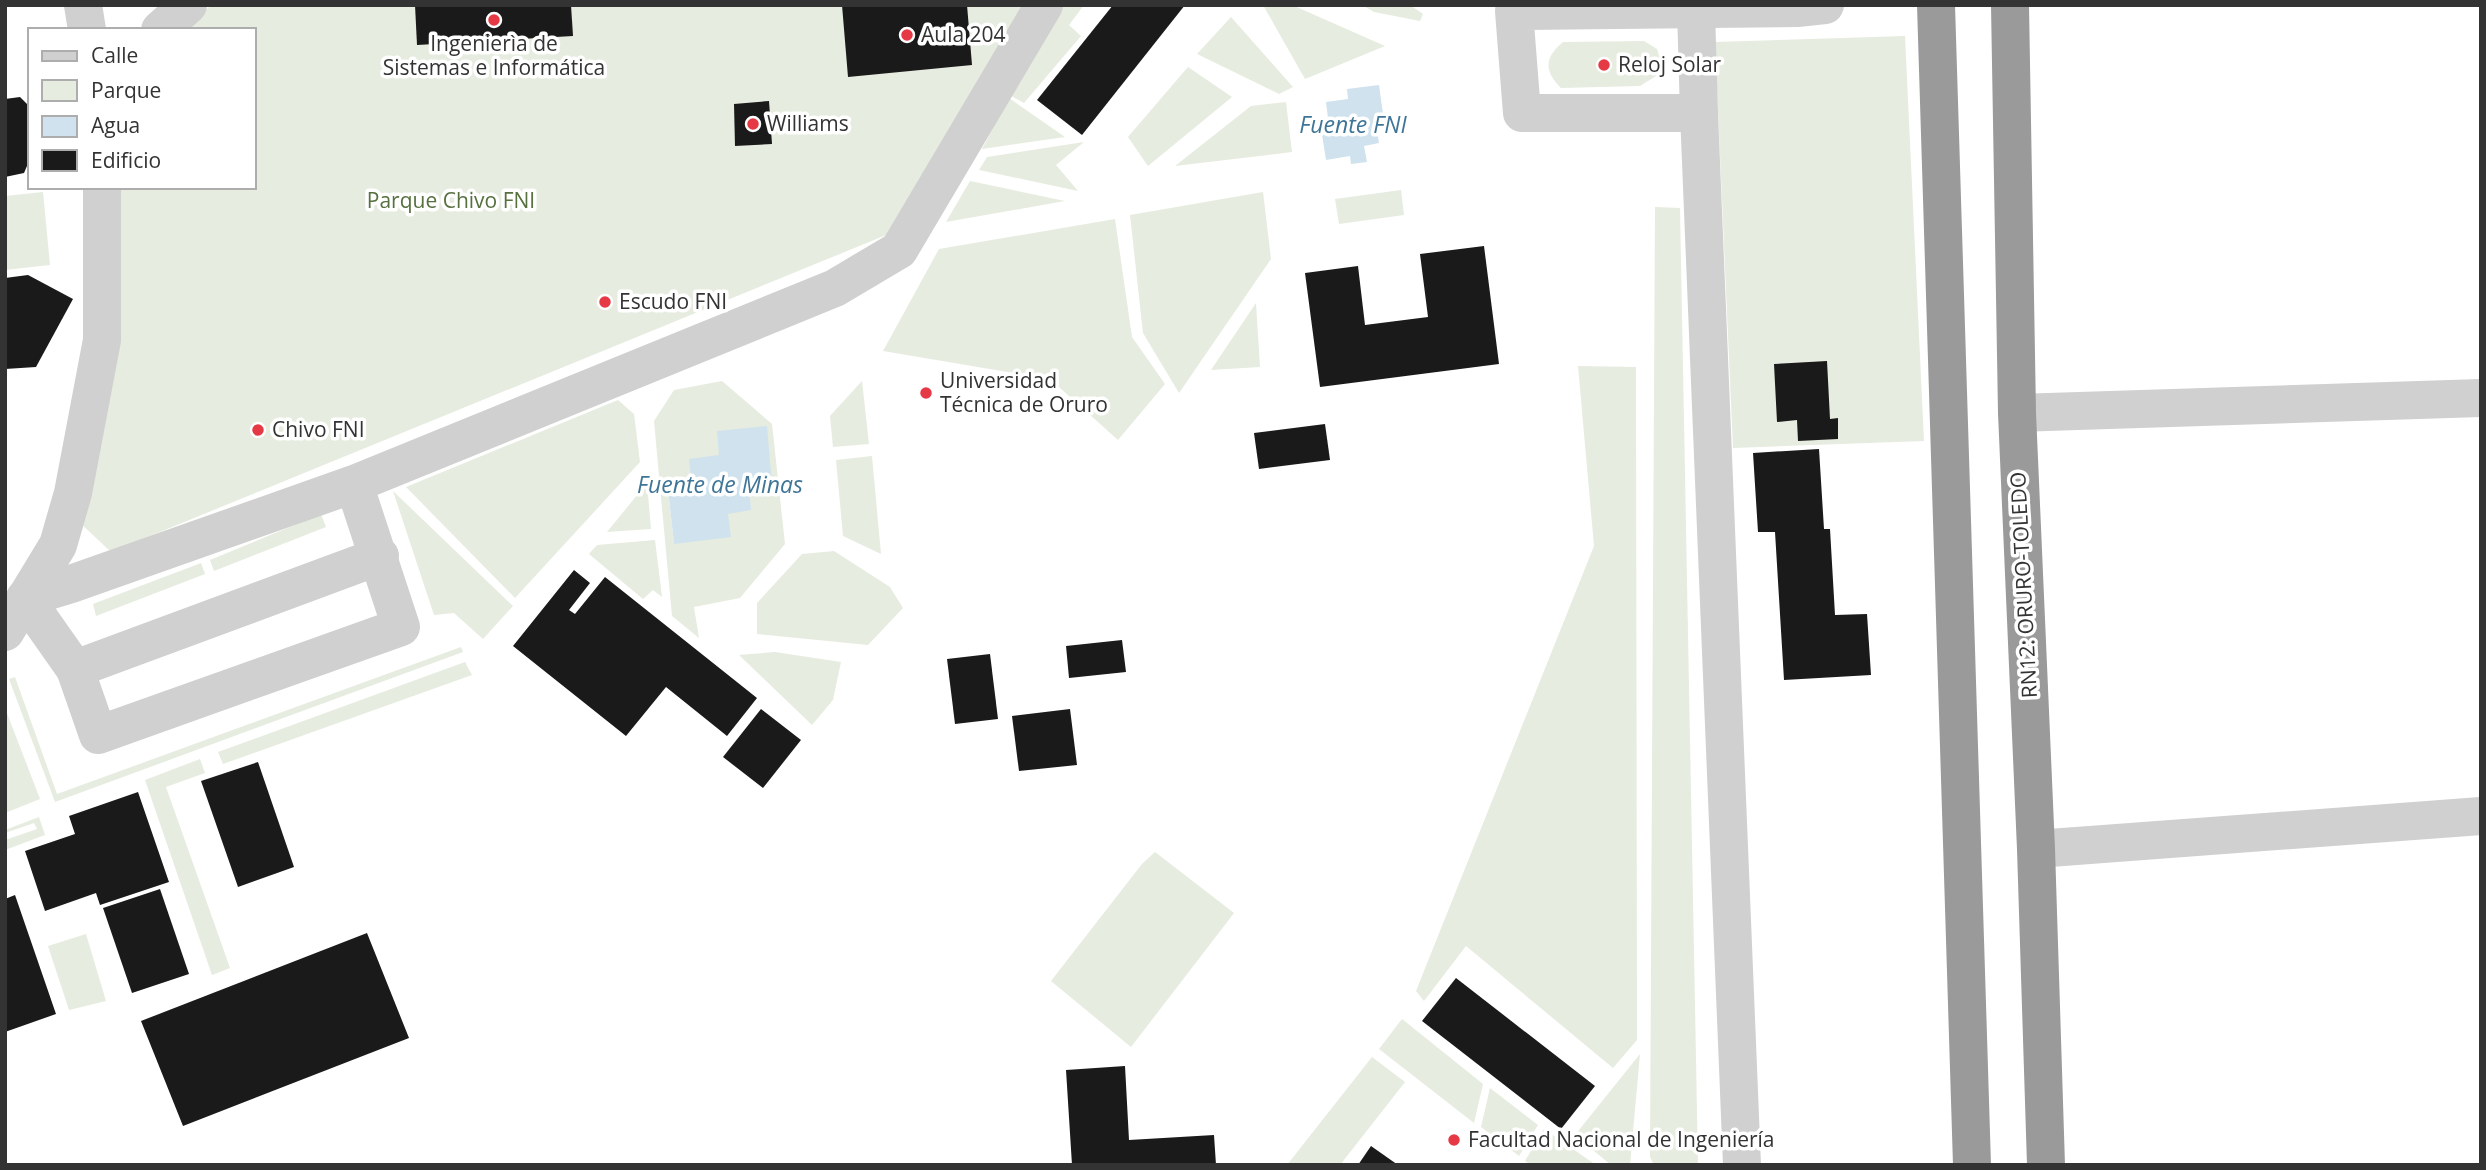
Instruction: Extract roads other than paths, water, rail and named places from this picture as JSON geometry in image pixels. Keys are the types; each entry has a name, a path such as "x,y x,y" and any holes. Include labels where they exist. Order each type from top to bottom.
{"highway":[{"path":"1936,5 1972,1165"},
{"name":"RN12: ORURO-TOLEDO","path":"2010,5 2017,413 2036,849 2046,1165"}],"street":[{"path":"83,5 87,28"},
{"path":"162,28 188,5"},
{"path":"25,598 354,484 835,288 899,250 1044,5"},
{"path":"1699,113 1522,113 1514,12 1806,6"},
{"path":"1696,10 1742,1165"},
{"path":"5,632 58,545 73,493 102,340 102,189"},
{"path":"2017,413 2481,398"},
{"path":"25,598 75,668 98,735 401,627 380,556 354,484"},
{"path":"75,668 380,556"},
{"path":"2036,849 2481,816"}],"water":[{"name":"Fuente FNI","path":"1379,85 1384,121 1376,123 1379,143 1364,146 1367,162 1351,164 1350,156 1326,160 1321,128 1329,126 1326,102 1348,99 1347,89"},
{"name":"Fuente de Minas","path":"767,426 772,485 749,489 751,510 728,514 731,537 674,544 668,489 692,486 689,459 719,455 717,431"}],"place":[{"name":"Ingenierìa de Sistemas e Informática","path":"494,20"},
{"name":"Aula 204","path":"907,35"},
{"name":"Reloj Solar","path":"1604,65"},
{"name":"Williams","path":"753,124"},
{"name":"Escudo FNI","path":"605,302"},
{"name":"Universidad Técnica de Oruro","path":"926,393"},
{"name":"Chivo FNI","path":"258,430"},
{"name":"Facultad Nacional de Ingeniería","path":"1454,1140"}],"park label":[{"name":"Parque Chivo FNI","path":"451,201"}]}
